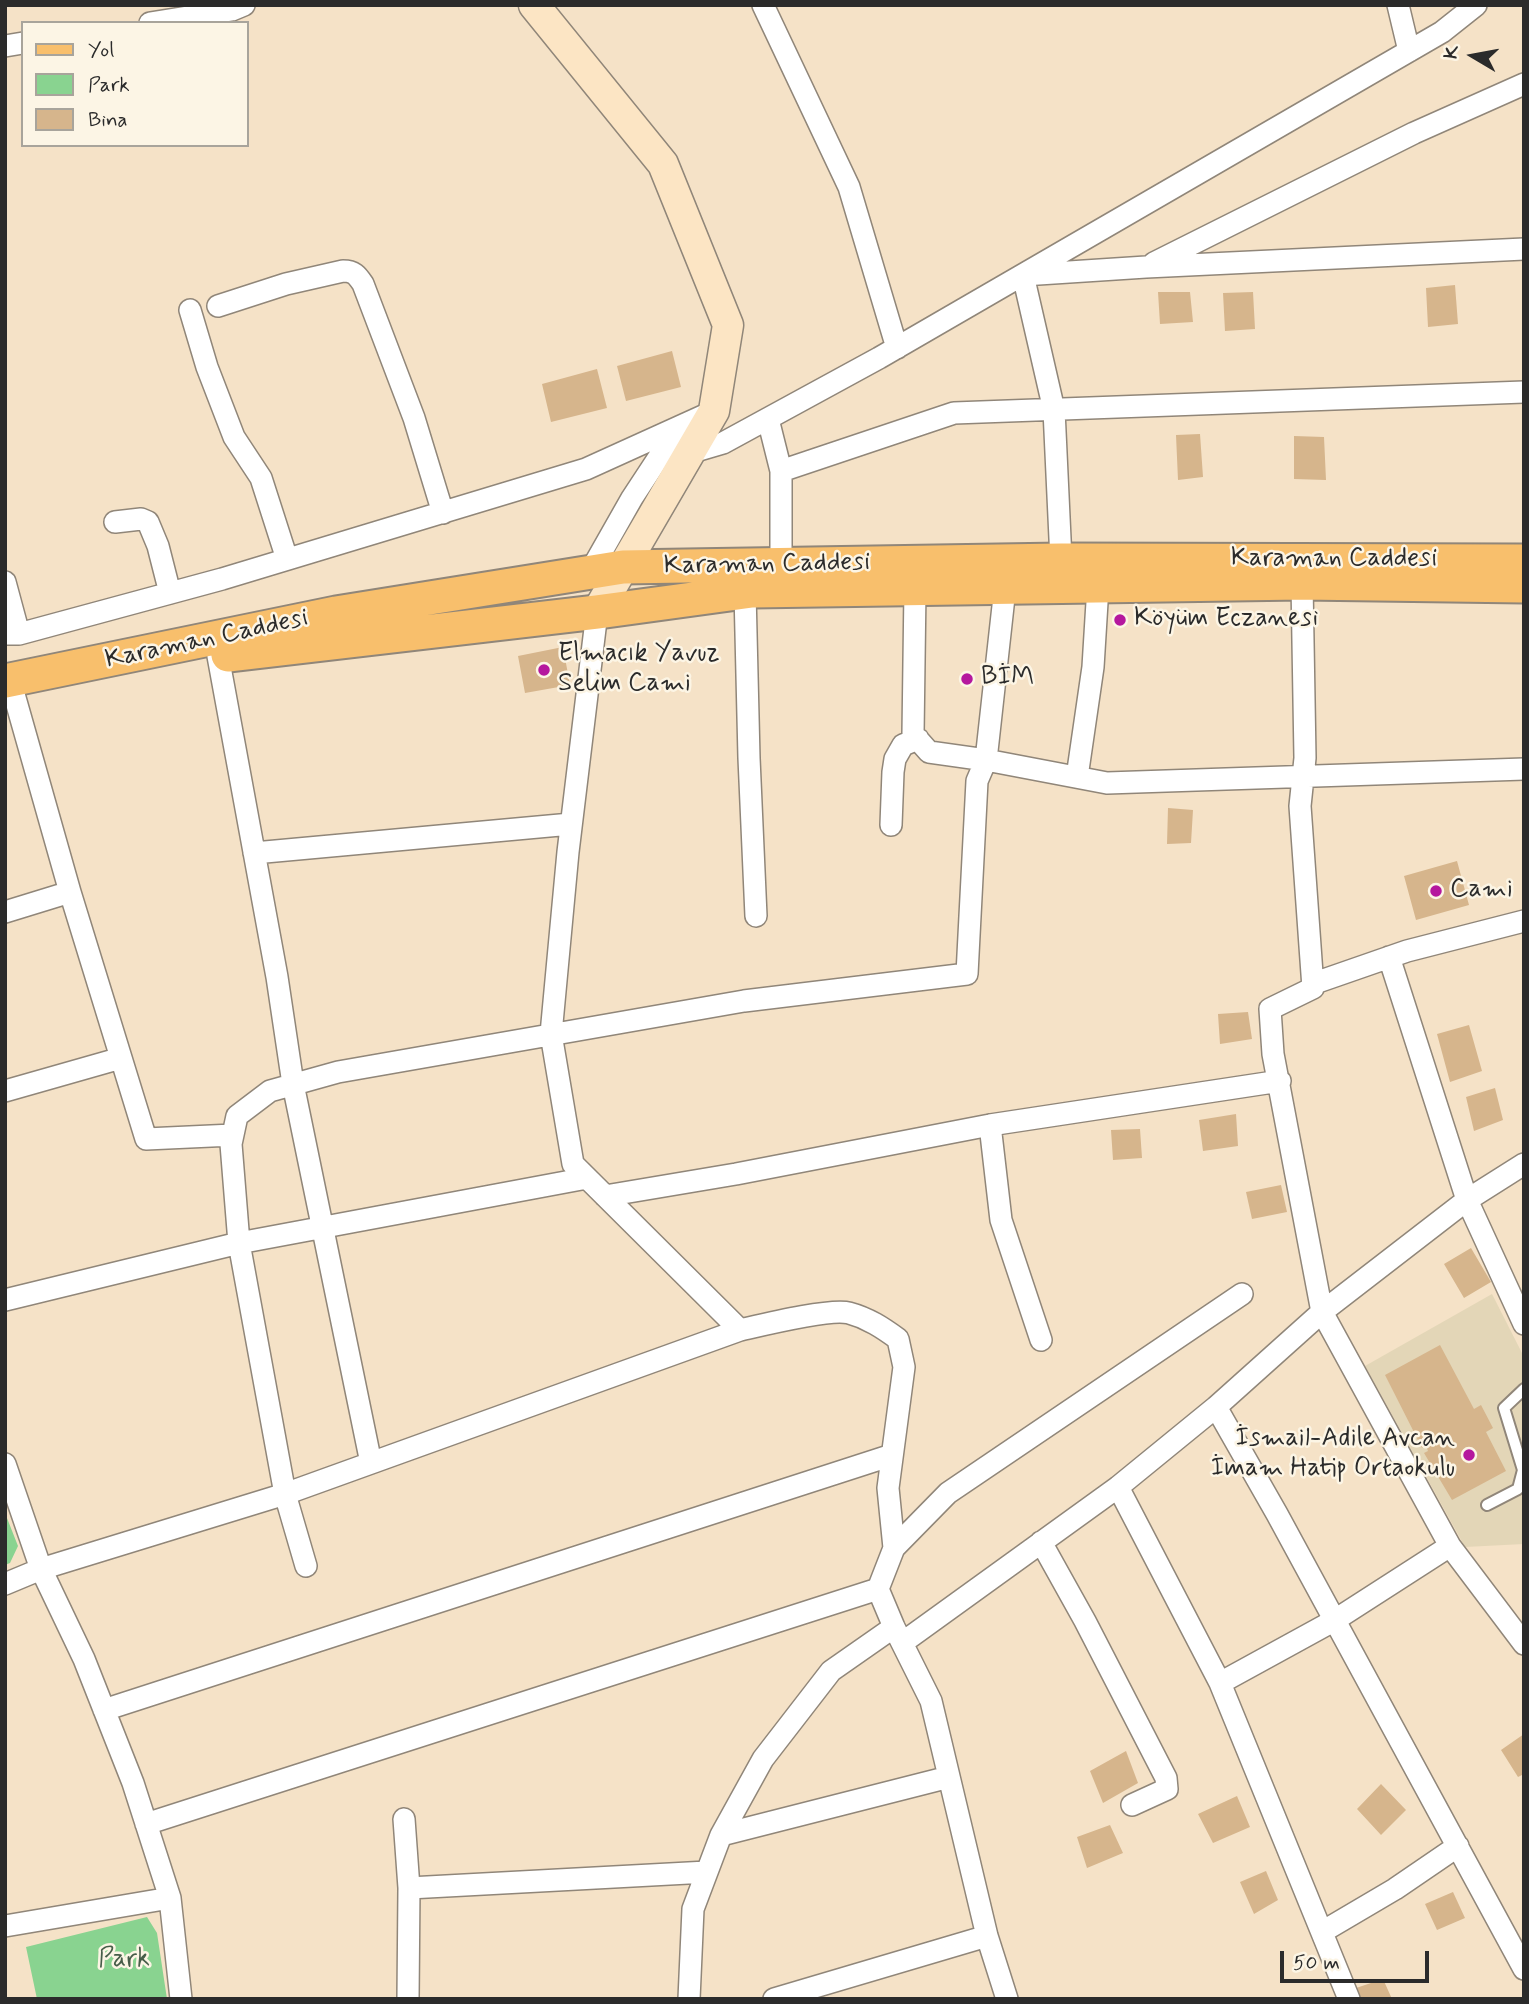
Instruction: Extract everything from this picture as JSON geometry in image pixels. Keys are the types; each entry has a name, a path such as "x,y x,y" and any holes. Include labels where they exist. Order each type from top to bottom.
{"main road":[{"name":"Karaman Caddesi","path":"12,680 336,613 623,567 1061,560 1524,561"},
{"name":"Karaman Caddesi","path":"12,680 597,612 746,592 1302,583 1524,586"}],"street":[{"path":"163,21 232,10 244,5"},
{"path":"534,5 663,164 728,325 714,411 632,498 590,572"},
{"path":"764,5 849,187 897,348"},
{"path":"1398,5 1409,51"},
{"path":"5,582 12,634 288,559 684,440 723,443 897,348 1442,32 1476,5"},
{"path":"1146,267 1414,133 1524,84"},
{"path":"1023,275 1524,248"},
{"path":"218,306 286,284 343,271 351,271 358,276 414,418 443,513"},
{"path":"1023,275 1054,410 1061,560"},
{"path":"190,310 207,367 234,437 261,478 288,559"},
{"path":"781,471 954,413 1524,392"},
{"path":"768,419 781,471 781,565"},
{"path":"684,440 623,567 597,612 571,824 551,1034 573,1164 740,1330"},
{"path":"116,522 141,519 148,522 158,546 170,593"},
{"path":"1302,583 1303,775 1300,806 1313,988 1270,1009 1273,1054 1322,1312 1450,1546 1524,1644"},
{"path":"1077,777 1093,667 1098,586"},
{"path":"306,1566 285,1494 239,1243 231,1144 237,1116 270,1091 338,1072 744,1001 967,974 977,781 986,760 1005,588"},
{"path":"915,589 914,734 929,752 1107,783 1524,769"},
{"path":"746,592 749,758 756,916"},
{"path":"218,656 277,977 293,1084 371,1463"},
{"path":"12,680 70,891 146,1139 233,1135"},
{"path":"891,825 895,759 903,745 918,739"},
{"path":"254,853 571,824"},
{"path":"5,912 70,891"},
{"path":"1312,984 1389,957 1524,921"},
{"path":"1389,957 1467,1200 1524,1324"},
{"path":"5,1091 121,1058"},
{"path":"605,1196 736,1174 990,1125 1280,1081"},
{"path":"990,1125 1001,1220 1041,1340"},
{"path":"689,1999 692,1909 721,1835 763,1759 831,1671 898,1635 1041,1542 1118,1487 1216,1407 1322,1312 1467,1200 1524,1164"},
{"path":"5,1300 239,1243 587,1178"},
{"path":"1007,1999 987,1936 931,1701 878,1589 894,1548 948,1493 1242,1294"},
{"path":"5,1584 41,1569 285,1494 740,1330 847,1312 879,1325 898,1339 904,1367 888,1488 894,1548"},
{"path":"1216,1407 1458,1846 1516,1938 1524,1969"},
{"path":"104,1710 892,1455"},
{"path":"5,1464 41,1569 84,1659 133,1783 170,1898 181,1999"},
{"path":"1118,1487 1220,1683 1349,1999"},
{"path":"1041,1542 1085,1620 1166,1777 1167,1788 1132,1805"},
{"path":"1220,1683 1335,1620 1450,1546"},
{"path":"146,1824 878,1589"},
{"path":"721,1835 949,1777"},
{"path":"404,1819 409,1888 408,1999"},
{"path":"1322,1932 1395,1889 1458,1846"},
{"path":"409,1888 707,1872"},
{"path":"5,1926 170,1898"},
{"path":"774,1999 987,1936"}],"lane":[{"path":"1487,1505 1518,1489 1523,1470 1504,1408 1524,1389"}],"shaded area":[{"name":"İsmail-Adile Avcan İmam Hatip Ortaokulu","path":"1492,1294 1524,1357 1524,1544 1465,1547 1365,1366"}],"green space":[{"path":"5,1513 18,1546 10,1563 5,1565"},
{"name":"Park","path":"147,1917 157,1933 167,1999 37,1999 26,1947"}],"building":[{"path":"1455,285 1458,324 1428,327 1426,288"},
{"path":"1158,292 1190,292 1193,322 1160,324"},
{"path":"1253,292 1255,329 1225,331 1223,293"},
{"path":"672,351 681,387 626,401 617,366"},
{"path":"597,369 607,408 551,422 542,384"},
{"path":"1200,434 1203,477 1178,480 1176,435"},
{"path":"1294,436 1324,437 1326,480 1294,479"},
{"name":"Elmacık Yavuz Selim Cami","path":"563,647 570,685 525,693 518,656"},
{"path":"1168,808 1193,810 1191,843 1167,844"},
{"name":"Cami","path":"1457,861 1469,905 1416,920 1404,876"},
{"path":"1248,1012 1252,1039 1220,1044 1218,1014"},
{"path":"1469,1025 1482,1071 1450,1082 1437,1034"},
{"path":"1495,1088 1503,1120 1474,1131 1466,1097"},
{"path":"1236,1114 1238,1146 1203,1151 1199,1120"},
{"path":"1140,1129 1142,1158 1113,1160 1111,1130"},
{"path":"1281,1185 1287,1212 1252,1219 1246,1192"},
{"path":"1471,1248 1491,1282 1464,1298 1444,1264"},
{"path":"1440,1345 1474,1409 1481,1405 1493,1428 1486,1432 1506,1471 1452,1500 1424,1453 1428,1451 1426,1446 1422,1448 1385,1375"},
{"path":"1524,1734 1524,1774 1518,1777 1501,1750"},
{"path":"1126,1751 1138,1783 1103,1803 1090,1771"},
{"path":"1381,1784 1406,1810 1381,1835 1357,1809"},
{"path":"1237,1796 1250,1827 1213,1843 1198,1814"},
{"path":"1110,1825 1123,1853 1087,1868 1077,1837"},
{"path":"1266,1871 1278,1900 1254,1914 1240,1882"},
{"path":"1453,1892 1465,1918 1437,1930 1425,1904"},
{"path":"1383,1979 1392,1999 1356,1999 1353,1989"}],"place":[{"name":"Köyüm Eczanesi","path":"1120,620"},
{"name":"Elmacık Yavuz Selim Cami","path":"544,670"},
{"name":"BİM","path":"967,679"},
{"name":"Cami","path":"1436,891"},
{"name":"İsmail-Adile Avcan İmam Hatip Ortaokulu","path":"1469,1455"}]}
